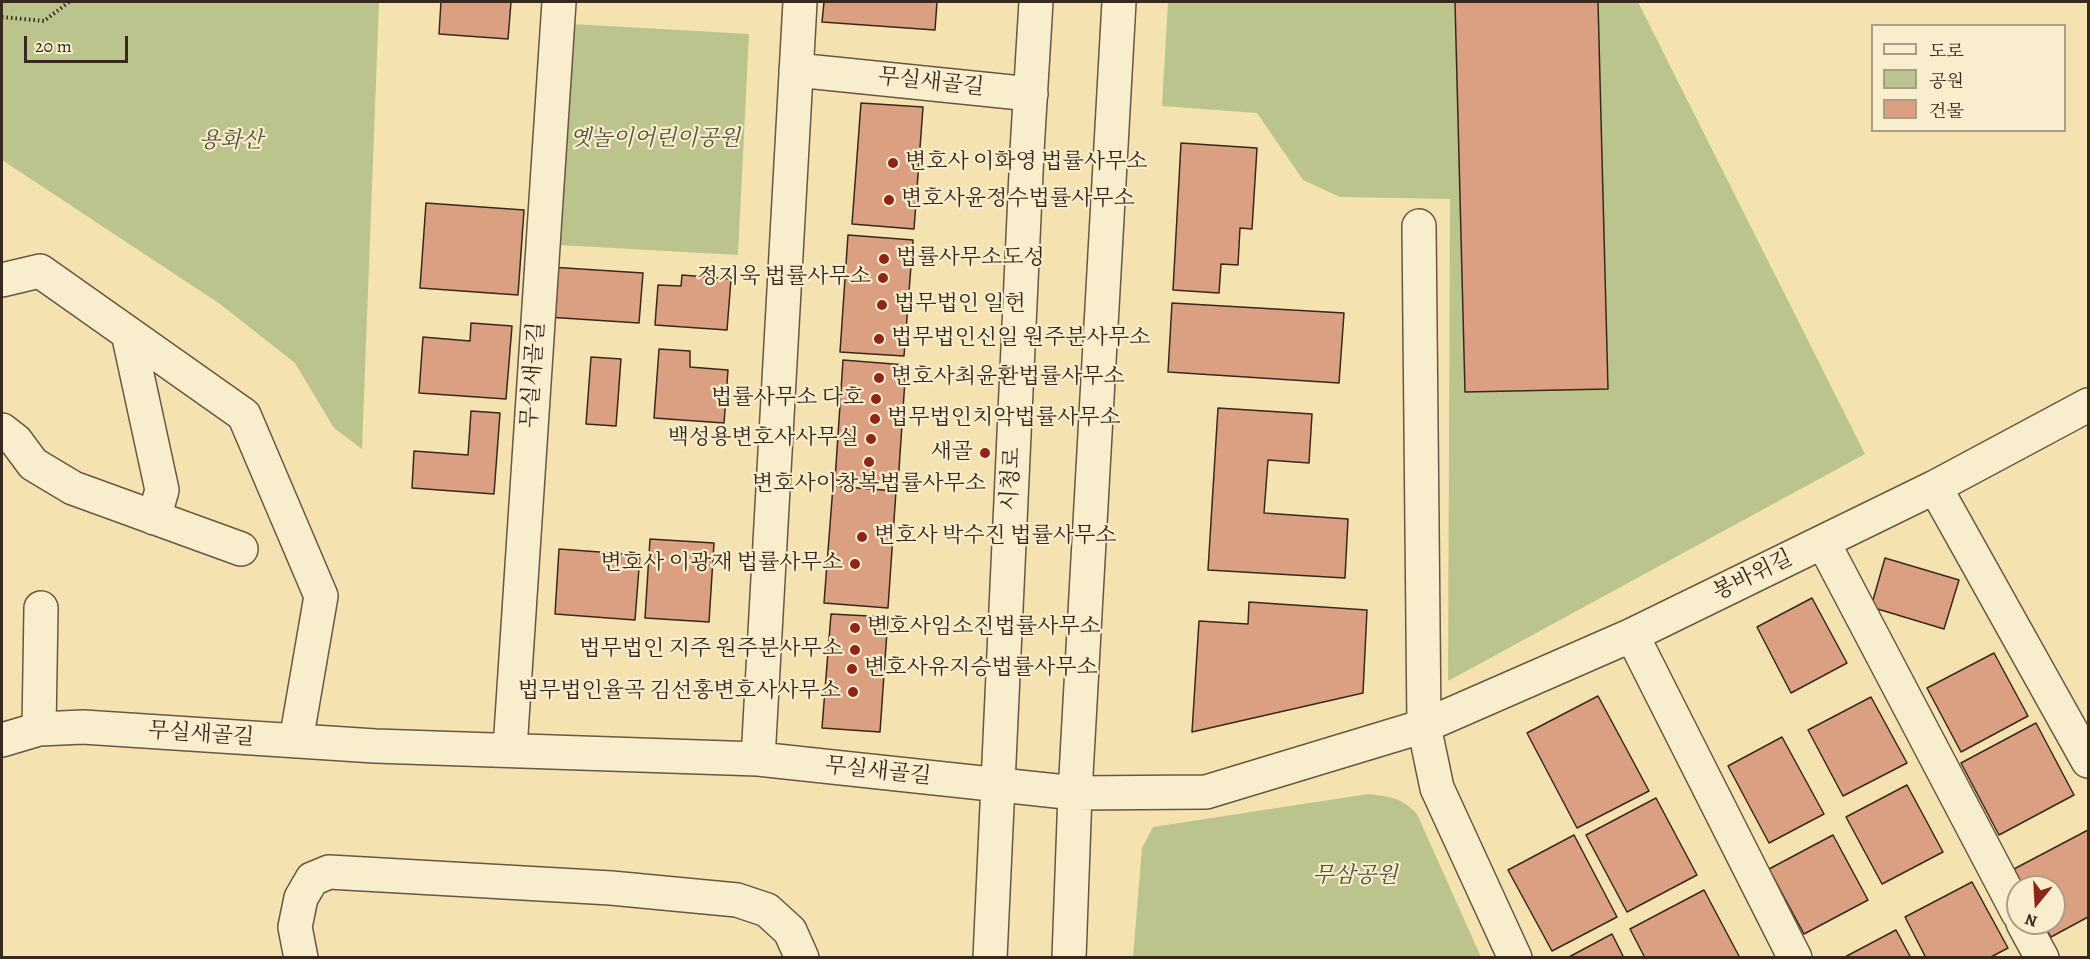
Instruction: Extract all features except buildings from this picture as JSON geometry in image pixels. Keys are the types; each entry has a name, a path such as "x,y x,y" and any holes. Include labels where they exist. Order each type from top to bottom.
{"street":[{"name":"무실새골길","path":"510,749 559,2"},
{"path":"758,759 800,2"},
{"name":"시청로","path":"990,957 1036,2"},
{"path":"1069,957 1119,2"},
{"name":"무실새골길","path":"796,70 1031,94"},
{"path":"1419,226 1424,726 1437,789 1515,957"},
{"path":"2,280 40,271 244,415 321,596 296,741"},
{"path":"128,333 162,490 154,518"},
{"name":"봉바위길","path":"1424,726 1632,635 1935,487 2088,405"},
{"path":"2,430 16,441 33,464 73,488 241,549"},
{"path":"1935,487 2088,761"},
{"path":"1823,542 2006,890"},
{"path":"39,729 41,608"},
{"path":"1632,635 1795,957"},
{"path":"1076,793 1206,792 1424,726"},
{"name":"무실새골길","path":"2,740 39,729 83,727 375,746 758,759 1076,793"},
{"path":"301,957 295,927 301,898 312,879 329,872 611,888 737,900 767,910 790,931 802,957"},
{"path":"2030,935 2042,957"}],"path":[{"path":"2,17 44,21 69,2"}],"green space":[{"name":"용화산","path":"2,2 379,2 362,449 334,428 295,363 220,304 2,160"},
{"path":"1168,2 1638,2 1865,454 1448,681 1450,199 1340,197 1303,180 1257,113 1162,106"},
{"name":"옛놀이어린이공원","path":"572,24 749,34 738,255 560,245"},
{"name":"무삼공원","path":"1368,794 1395,799 1406,804 1417,814 1481,957 1133,957 1142,848 1153,827"}],"place":[{"name":"변호사 이화영 법률사무소","path":"893,163"},
{"name":"변호사윤정수법률사무소","path":"889,200"},
{"name":"법률사무소도성","path":"884,259"},
{"name":"정지욱 법률사무소","path":"883,278"},
{"name":"법무법인 일헌","path":"882,305"},
{"name":"법무법인신일 원주분사무소","path":"879,339"},
{"name":"변호사최윤환법률사무소","path":"879,378"},
{"name":"법률사무소 다호","path":"876,399"},
{"name":"법무법인치악법률사무소","path":"875,419"},
{"name":"백성용변호사사무실","path":"871,439"},
{"name":"새골","path":"985,453"},
{"name":"변호사이창복법률사무소","path":"869,462"},
{"name":"변호사 박수진 법률사무소","path":"862,537"},
{"name":"변호사 이광재 법률사무소","path":"855,564"},
{"name":"변호사임소진법률사무소","path":"855,628"},
{"name":"법무법인 지주 원주분사무소","path":"855,650"},
{"name":"변호사유지승법률사무소","path":"852,669"},
{"name":"법무법인율곡 김선홍변호사사무소","path":"853,692"}]}
